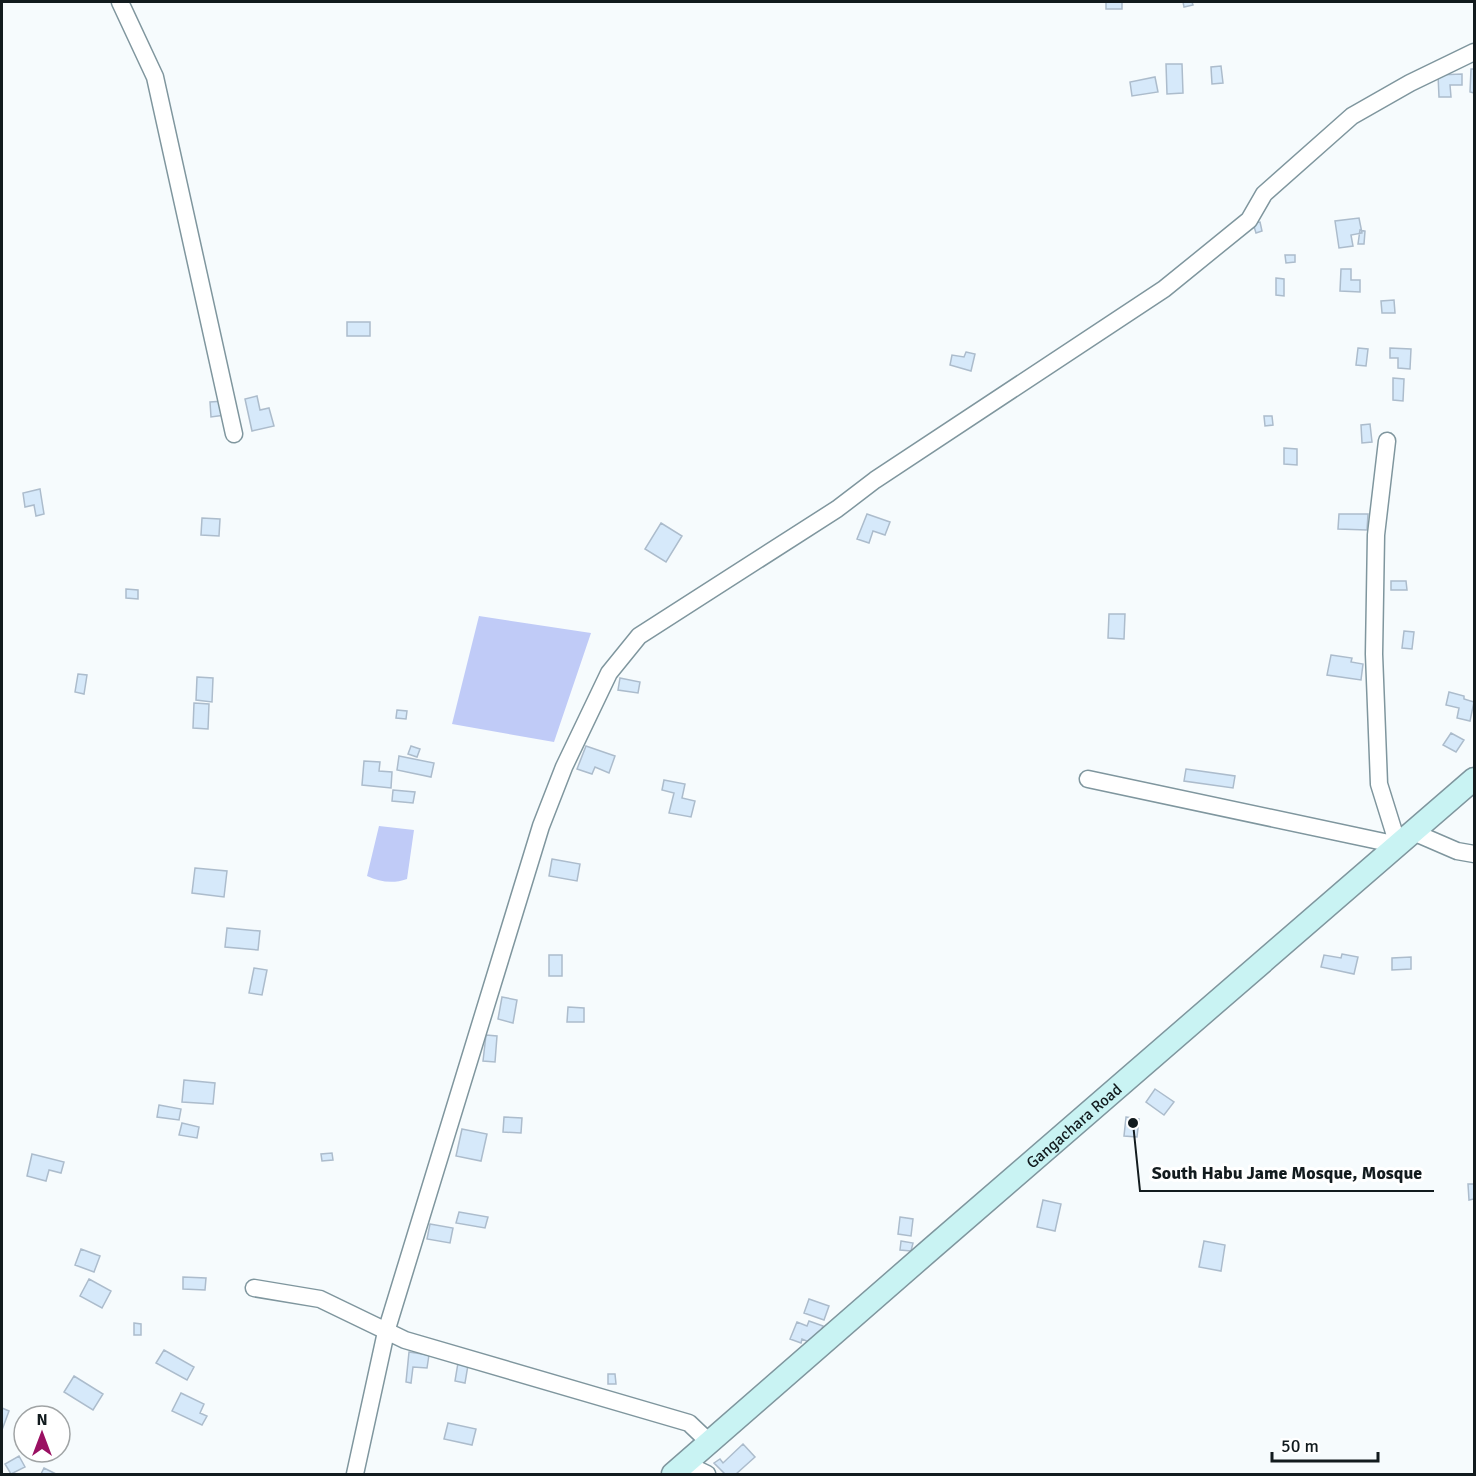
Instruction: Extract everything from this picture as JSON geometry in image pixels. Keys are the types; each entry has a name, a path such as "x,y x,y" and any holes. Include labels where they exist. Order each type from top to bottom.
{"main road":[{"name":"Gangachara Road","path":"680,1469 1474,779"}],"street":[{"path":"120,2 155,78 234,434"},
{"path":"355,1474 386,1332 541,826 564,767 609,673 639,636 837,509 874,480 1164,289 1249,220 1264,194 1352,116 1410,83 1474,52"},
{"path":"1387,441 1376,535 1374,654 1378,784 1406,839"},
{"path":"1088,779 1474,854"},
{"path":"254,1288 320,1299 405,1340 689,1423 710,1442"},
{"path":"680,1469 707,1474"}],"water":[{"path":"479,616 591,633 554,742 452,724"},
{"path":"379,826 414,830 407,879 387,882 367,876"}],"building":[{"path":"1106,2 1122,2 1122,9 1106,9"},
{"path":"1183,2 1192,2 1193,5 1184,7"},
{"path":"1166,64 1182,64 1183,93 1167,94"},
{"path":"1221,66 1223,83 1212,84 1211,67"},
{"path":"1471,69 1474,69 1474,93 1470,92"},
{"path":"1462,74 1462,85 1450,85 1451,97 1439,97 1438,75"},
{"path":"1155,77 1158,92 1132,96 1130,82"},
{"path":"1359,218 1362,233 1351,235 1353,246 1339,248 1335,221"},
{"path":"1260,222 1262,231 1256,233 1253,223"},
{"path":"1360,230 1365,231 1364,244 1358,244"},
{"path":"1285,255 1295,255 1295,262 1286,263"},
{"path":"1341,269 1351,269 1351,280 1360,280 1360,292 1340,291"},
{"path":"1276,278 1284,279 1284,296 1276,295"},
{"path":"1394,300 1395,313 1382,313 1381,301"},
{"path":"347,322 370,322 370,336 347,336"},
{"path":"1358,348 1368,349 1366,366 1356,365"},
{"path":"1390,348 1411,349 1410,369 1398,368 1398,358 1390,358"},
{"path":"966,352 975,354 971,371 950,365 952,355 964,357"},
{"path":"1393,378 1404,379 1403,401 1393,400"},
{"path":"257,396 260,410 269,408 274,426 252,431 245,399"},
{"path":"224,401 225,415 211,417 210,402"},
{"path":"1264,416 1272,416 1273,425 1265,426"},
{"path":"1370,424 1372,442 1362,443 1361,425"},
{"path":"1284,448 1297,449 1297,465 1284,464"},
{"path":"40,489 44,514 36,516 34,505 25,507 23,493"},
{"path":"867,514 890,522 885,535 873,531 869,543 857,539"},
{"path":"1339,514 1368,514 1367,530 1338,529"},
{"path":"202,518 220,519 219,536 201,535"},
{"path":"661,523 682,536 666,562 645,549"},
{"path":"1391,581 1406,581 1407,590 1391,590"},
{"path":"126,589 138,590 138,599 126,598"},
{"path":"1109,614 1125,614 1124,639 1108,638"},
{"path":"1404,631 1414,632 1412,649 1402,648"},
{"path":"1331,655 1352,658 1351,662 1363,664 1361,680 1327,675"},
{"path":"78,674 87,675 84,694 75,692"},
{"path":"197,677 213,678 212,702 196,700"},
{"path":"620,678 640,682 638,693 618,690"},
{"path":"1449,692 1464,696 1464,699 1474,702 1470,721 1457,718 1459,708 1446,705"},
{"path":"194,703 209,704 208,729 193,728"},
{"path":"397,710 407,711 406,719 396,718"},
{"path":"1451,733 1464,740 1456,752 1443,745"},
{"path":"411,746 420,749 417,757 408,754"},
{"path":"586,746 615,756 609,773 595,767 592,774 577,769"},
{"path":"399,756 434,763 431,777 397,770"},
{"path":"364,761 380,762 379,771 392,772 391,788 362,785"},
{"path":"1186,769 1235,776 1233,788 1184,781"},
{"path":"664,780 685,784 682,798 695,801 691,817 669,813 674,793 662,790"},
{"path":"393,790 415,792 413,803 392,801"},
{"path":"552,859 580,864 577,881 549,876"},
{"path":"195,868 227,871 224,897 192,893"},
{"path":"227,928 260,931 258,950 225,947"},
{"path":"1342,954 1358,957 1354,974 1321,967 1324,955 1341,958"},
{"path":"549,955 562,955 562,976 549,976"},
{"path":"1411,957 1411,969 1392,970 1392,958"},
{"path":"254,968 267,970 262,995 249,993"},
{"path":"502,997 517,1000 513,1023 498,1019"},
{"path":"568,1007 584,1008 584,1022 567,1022"},
{"path":"486,1035 497,1036 495,1062 483,1061"},
{"path":"184,1080 215,1083 213,1104 182,1102"},
{"path":"1155,1089 1174,1102 1164,1115 1146,1102"},
{"path":"159,1105 181,1109 179,1120 157,1117"},
{"path":"504,1117 522,1118 521,1133 503,1132"},
{"path":"1126,1117 1139,1119 1137,1137 1124,1136"},
{"path":"182,1123 199,1127 197,1138 179,1135"},
{"path":"462,1129 487,1134 481,1161 456,1156"},
{"path":"332,1153 333,1160 322,1161 321,1154"},
{"path":"32,1154 64,1162 61,1173 49,1170 46,1181 27,1176"},
{"path":"1468,1184 1474,1184 1474,1199 1469,1200"},
{"path":"1043,1200 1061,1204 1055,1231 1037,1227"},
{"path":"459,1212 488,1217 485,1228 456,1223"},
{"path":"900,1217 913,1219 911,1236 898,1234"},
{"path":"430,1224 453,1228 450,1243 427,1239"},
{"path":"901,1241 913,1243 911,1251 900,1250"},
{"path":"1204,1241 1225,1245 1221,1271 1199,1267"},
{"path":"81,1249 100,1256 94,1272 75,1265"},
{"path":"183,1277 206,1278 205,1290 183,1289"},
{"path":"89,1279 111,1291 102,1308 80,1296"},
{"path":"809,1299 829,1306 824,1320 804,1313"},
{"path":"809,1321 823,1326 816,1345 802,1339 801,1343 790,1339 797,1322 807,1326"},
{"path":"134,1323 141,1324 141,1335 134,1335"},
{"path":"164,1350 194,1367 187,1380 156,1363"},
{"path":"409,1352 429,1355 427,1368 413,1367 411,1383 406,1382"},
{"path":"458,1363 468,1365 465,1383 455,1381"},
{"path":"608,1374 615,1374 616,1384 608,1384"},
{"path":"74,1376 103,1394 93,1410 64,1392"},
{"path":"181,1393 204,1404 200,1413 207,1416 202,1425 172,1411"},
{"path":"2,1408 9,1411 2,1430"},
{"path":"448,1423 476,1429 472,1445 444,1439"},
{"path":"743,1444 755,1457 736,1474 725,1474 714,1463 720,1459 723,1463"},
{"path":"12,1460 12,1464 23,1464 25,1467 11,1474 5,1464"},
{"path":"44,1468 56,1474 41,1474"}],"place":[{"name":"South Habu Jame Mosque, Mosque","path":"1133,1123"}]}
